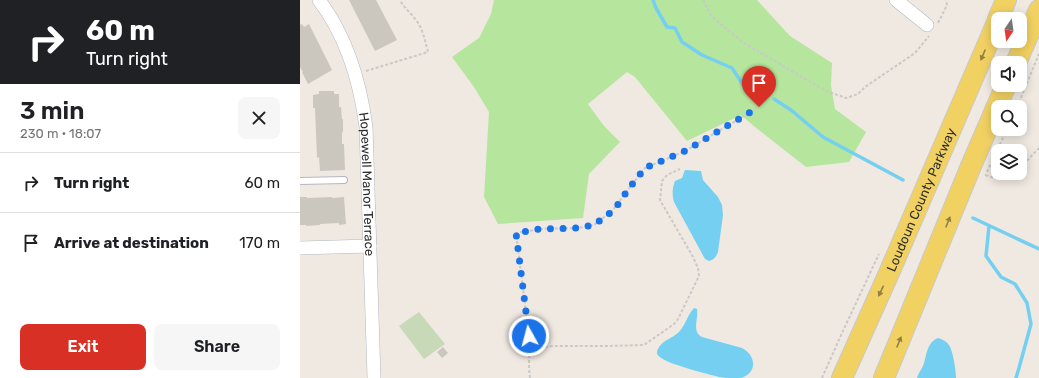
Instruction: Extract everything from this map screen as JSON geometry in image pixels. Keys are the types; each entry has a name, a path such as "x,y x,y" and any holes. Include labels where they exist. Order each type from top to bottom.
{"main road":[{"name":"Loudoun County Parkway","path":"1001,12 1006,0"},
{"path":"1019,56 1039,10"},
{"name":"Loudoun County Parkway","path":"842,378 889,273 991,35"},
{"path":"884,378 1003,92"}],"street":[{"name":"Hopewell Manor Terrace","path":"319,0 330,14 349,53 363,105 366,127 374,378"},
{"path":"896,0 931,29"},
{"path":"300,248 370,246"}],"lane":[{"path":"300,181 344,180"}],"path":[{"path":"355,74 428,52 422,30 416,19 404,7 400,0"},
{"path":"703,0 712,17 744,43 826,91 846,98 858,94 865,87 914,53 947,5 946,0"},
{"path":"1020,100 1039,54"},
{"path":"530,378 530,349 516,233 540,229 578,228 594,225 614,210 645,168 685,151 759,107"},
{"path":"1027,161 1039,148"},
{"path":"530,349 553,346 644,345 674,324 678,319 699,276 698,268 693,257 660,200 662,181 667,175 680,169"},
{"path":"985,175 991,177"},
{"path":"822,378 880,252"}],"green space":[{"path":"494,0 757,0 790,36 832,63 831,85 835,109 866,132 849,162 806,167 741,115 687,141 635,77 627,72 588,104 604,126 620,142 589,174 583,218 498,224 484,197 489,112 474,87 452,57 479,38 491,14"},
{"path":"419,312 445,344 424,359 399,326"}],"water":[{"path":"685,170 701,171 703,180 718,197 722,205 723,215 718,252 715,258 711,261 705,259 674,202 673,187 675,181 682,178"},
{"path":"694,308 697,309 696,328 702,337 742,348 747,351 753,364 750,372 746,376 741,378 719,377 679,366 664,360 658,355 657,351 660,346 679,332"},
{"path":"938,338 945,341 949,345 954,361 956,378 917,378 923,366 929,346"}],"building":[{"path":"349,0 376,0 397,40 375,51"},
{"path":"302,24 304,27 309,24 332,70 308,84 300,67 300,25"},
{"path":"319,91 334,91 334,94 339,94 339,107 341,107 343,119 342,144 344,144 345,170 320,171 319,157 317,158 315,108 313,108 313,95 319,94"},
{"path":"300,197 344,197 346,224 300,225"},
{"path":"443,347 448,353 442,358 437,352"}],"waterway":[{"path":"653,0 667,27 675,28 682,42 702,55 732,68 744,86 757,88 761,91"},
{"path":"774,99 791,110 823,137 903,180"},
{"path":"973,218 1039,249"},
{"path":"989,226 986,256 1001,277 1015,284 1027,303 1031,324 1016,378"}],"route":[{"path":"529,336 516,233 540,229 578,228 594,225 614,210 645,168 685,151 759,107"}]}
